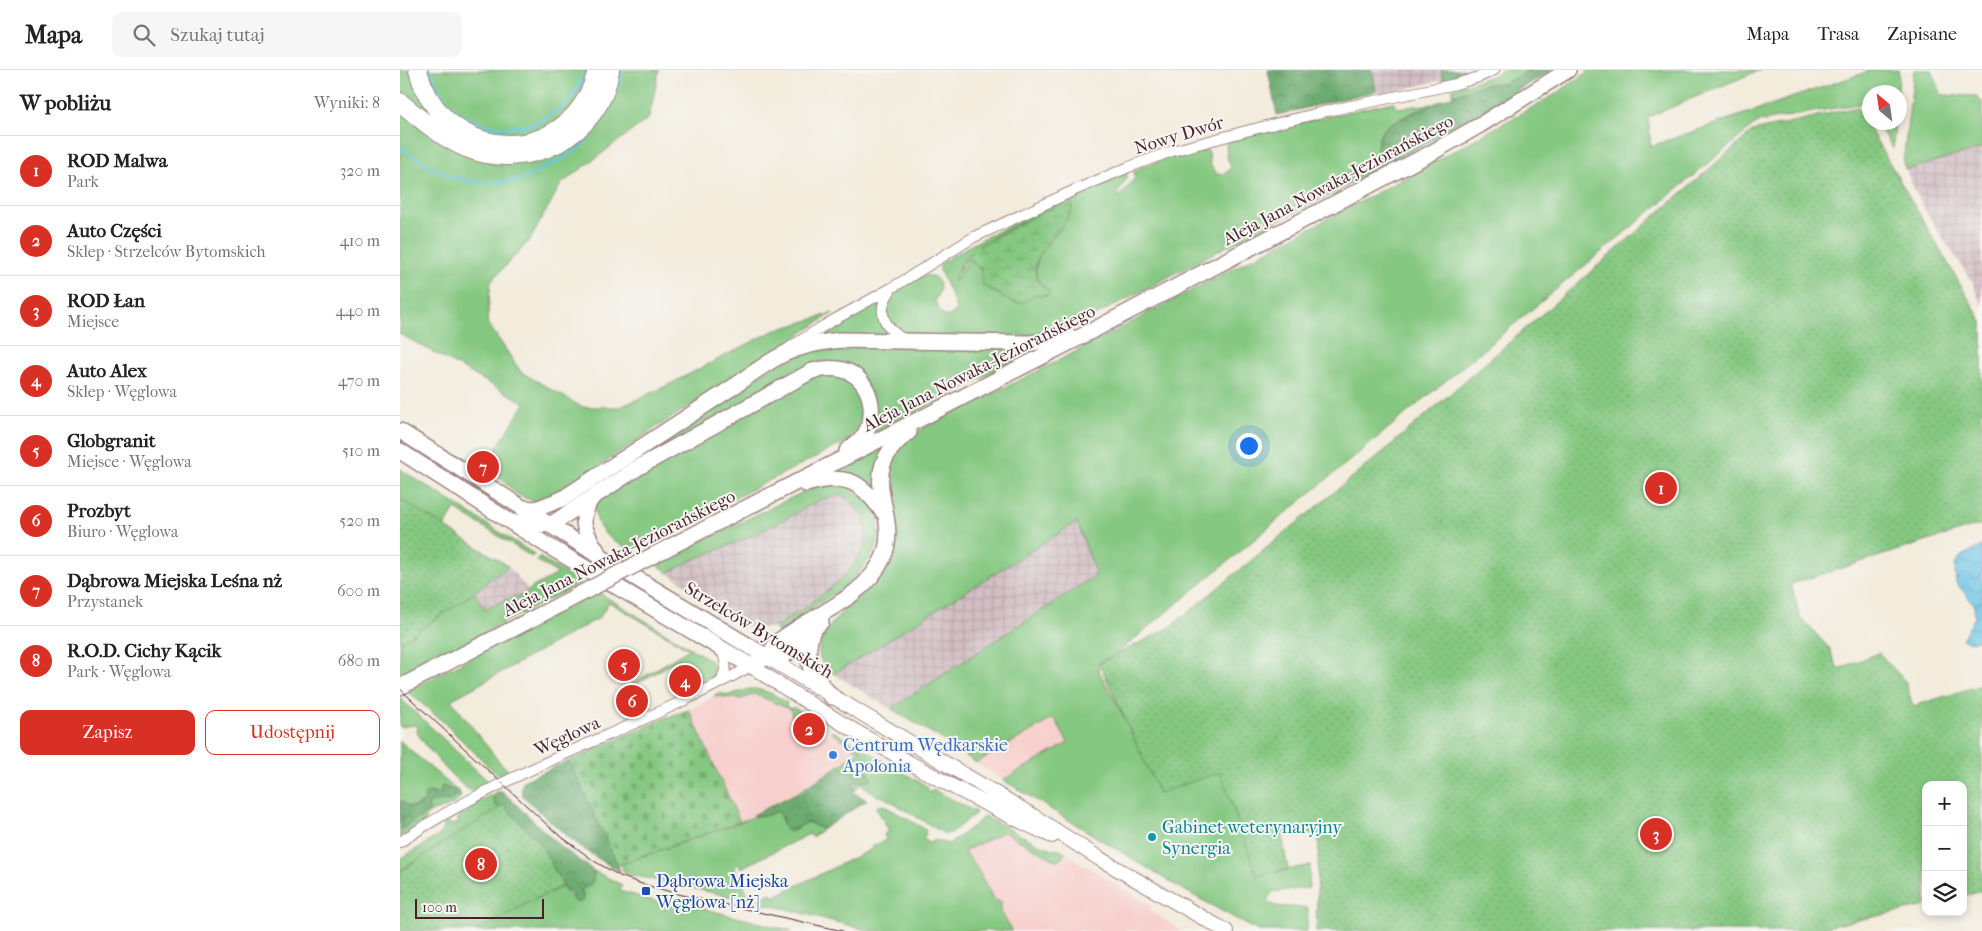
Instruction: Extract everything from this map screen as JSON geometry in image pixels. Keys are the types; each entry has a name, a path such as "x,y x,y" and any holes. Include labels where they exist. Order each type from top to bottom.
{"highway":[{"path":"418,70 422,86 429,100 446,121 477,139 494,143 514,144 544,136 565,124 581,107 589,94 596,70"},
{"path":"400,102 437,131 466,148 499,157 522,156 534,154 572,135 582,125 601,98 610,70"}],"main road":[{"name":"Aleja Jana Nowaka-Jeziorańskiego","path":"400,687 1084,335 1431,153 1568,70"},
{"path":"523,508 544,508 562,499 776,356 794,349 821,342 842,340 1030,343 1084,335"},
{"path":"508,520 524,524 550,525 639,467 788,383 812,371 830,368 844,370 856,377 870,398 872,411 870,423 862,437 828,467"},
{"path":"767,657 783,656 791,652 832,609 872,575 882,559 888,535 880,488 883,467 890,450 899,440 943,408"},
{"name":"Strzelców Bytomskich","path":"400,431 601,557 832,697 1030,814 1100,859 1226,931"},
{"name":"Strzelców Bytomskich","path":"400,451 559,552 719,646 785,689 999,812 1100,859"},
{"path":"782,490 816,482 849,480 863,488 884,514"},
{"path":"593,496 584,513 584,526 601,557"},
{"path":"559,552 551,538 550,525 552,516 562,499"},
{"path":"751,666 767,657 778,642 832,609"},
{"path":"812,632 808,646 809,665 814,676 832,697"},
{"path":"732,635 767,643 778,642"}],"street":[{"name":"Nowy Dwór","path":"776,356 825,324 895,286 974,237 1075,190 1152,158 1293,119 1456,84 1494,70"},
{"path":"895,286 887,296 883,314 890,329 906,340"},
{"path":"719,646 726,662 725,674 721,682"},
{"name":"Węglowa","path":"400,842 434,820 503,784 721,682 751,666"}],"shaded area":[{"path":"1372,70 1441,70 1443,80 1380,94 1376,91"},
{"path":"1982,147 1982,306 1971,279 1933,224 1906,170"},
{"path":"842,495 855,505 867,526 868,539 855,565 829,590 774,628 751,628 668,573 697,558 757,534 822,499"},
{"path":"1077,522 1097,575 891,709 834,674"},
{"path":"508,566 529,591 516,599 510,598 486,610 474,593"},
{"path":"755,694 809,718 825,736 831,732 860,751 833,772 740,822 689,710 716,695 741,699"},
{"path":"1054,718 1069,743 1003,780 976,763"},
{"path":"1004,832 1029,846 1061,859 1066,854 1150,905 1152,912 1182,931 1012,931 977,868 963,851"}],"green space":[{"path":"400,70 414,70 474,142 572,129 473,146 400,97"},
{"path":"424,70 591,70 571,110 540,132 493,137 443,110"},
{"path":"616,70 659,70 649,118 561,184 530,240 491,281 487,322 521,372 582,407 620,407 664,387 773,331 833,313 648,433 560,493 558,492 550,498 536,502 518,495 486,465 525,403 400,334 400,109 510,162"},
{"path":"1268,70 1372,70 1376,91 1277,115"},
{"path":"1441,70 1464,70 1462,77 1443,83"},
{"path":"1502,70 1530,70 1504,84 1492,83 1453,95 1452,89 1492,76"},
{"path":"1530,70 1553,70 1442,135 1342,189 1336,182 1377,156 1379,139 1389,125 1464,91 1480,86 1504,84"},
{"path":"1590,70 1760,70 1648,117 1651,146 1872,70 1899,70 1898,85 1862,85 1862,103 1758,122 1098,669 1162,789 1222,768 1258,876 1310,865 1309,888 1272,892 1267,901 1275,906 1308,908 1307,931 1258,931 1182,889 1003,780 1068,743 1054,718 976,763 937,736 891,709 1096,575 1077,522 834,674 822,663 819,650 823,637 844,611 880,576 895,552 898,533 890,499 890,475 896,454 909,438 925,427 1052,364 1403,179 1556,94"},
{"path":"1914,70 1932,70 1942,95 1977,96 1982,102 1982,148 1906,170 1903,163"},
{"path":"1393,102 1397,108 1432,104 1397,120 1385,128 1379,138 1377,156 1337,182 1342,189 1227,246 1073,327 1045,335 908,337 890,324 886,309 890,299 903,287 919,277 933,277 938,281 940,290 935,300 944,316 949,316 956,311 955,304 940,271 940,265 966,248 1011,224 1127,172 1126,179 1118,193 1118,196 1120,196 1135,178 1134,170 1173,156 1206,150 1209,152 1210,164 1216,174 1225,174 1231,167 1227,157 1226,144 1294,124","holes":["1071,201 1072,209 1044,247 1038,259 1036,270 1039,283 1048,290 1047,296 1035,294 1023,302 1010,301 986,287 981,274 981,268 977,267 970,259 959,276 959,269 965,259 990,239 1041,213"]},
{"path":"1857,107 1862,116 1862,130 1870,130 1982,322 1982,524 1791,584 1800,617 1829,648 1838,669 1879,653 1905,681 1913,706 1982,685 1982,891 1967,895 1967,781 1922,781 1922,907 1806,931 1316,931 1319,834 1292,834 1282,837 1288,869 1257,876 1220,772 1159,793 1099,663 1169,628 1383,452 1753,131"},
{"path":"1881,130 1894,130 1893,148"},
{"path":"1071,201 1072,209 1037,260 1035,271 1040,283 1050,292 1049,295 1041,296 1035,294 1030,299 1020,303 1006,299 983,285 981,268 977,267 971,259 958,279 953,280 966,258 977,247 1040,213"},
{"path":"875,301 878,302 889,334 811,338"},
{"path":"836,346 1035,348 1034,351 870,436 877,413 839,365 643,460 639,454 788,357"},
{"path":"825,374 847,379 853,384 860,396 863,411 862,418 857,429 847,441 631,551 610,538 601,529 594,505 603,494 807,380"},
{"path":"892,438 876,494 826,472"},
{"path":"400,469 534,554 532,557 455,509 444,527 400,499"},
{"path":"822,483 844,483 872,504 878,518 879,534 876,549 860,572 842,588 777,632 774,628 831,587 849,570 862,552 867,533 861,514 842,495 822,499 757,534 697,558 668,573 656,563"},
{"path":"400,499 508,566 474,593 400,643"},
{"path":"539,557 581,583 400,676 400,643 474,593 486,610 503,601 523,595 531,588 558,574 536,560"},
{"path":"598,592 710,660 713,665 713,677 676,695 696,682 695,679 699,676 687,658 680,661 679,659 633,686 632,684 689,649 609,602 599,618 451,700 497,759 512,774 503,780 441,720 407,691"},
{"path":"749,689 760,690 774,695 787,703 786,706 791,709 793,707 826,727 821,731 808,718 794,729 791,710 755,694 741,699 714,696 719,693 729,695"},
{"path":"400,698 492,785 476,791 465,787 441,764 426,745 417,732 418,726 400,727"},
{"path":"689,710 740,822 618,865 569,761 667,717"},
{"path":"833,731 928,787 927,790 930,792 934,790 976,812 975,814 951,833 945,834 884,797 878,796 860,783 855,791 853,781 872,778 864,767 847,771 840,765 860,751 831,732"},
{"path":"400,741 455,789 451,790 446,787 439,795 425,794 425,802 414,807 409,807 400,800"},
{"path":"569,761 620,871 594,856 569,838 523,796 521,790 523,781"},
{"path":"840,765 847,771 852,767 864,766 872,779 869,781 853,781 854,793 867,800 823,829 807,822 790,832 786,830 778,811 765,816 753,815 802,790"},
{"path":"442,786 459,791 461,796 456,795 451,800 430,803 428,805 429,811 400,830 400,800 409,807 414,807 424,802 425,794 428,792 440,794"},
{"path":"500,790 503,792 500,793 499,808 479,822 400,931 472,826 400,871 400,859 440,835 446,821 453,825 458,823 458,817 470,811 474,804"},
{"path":"503,792 559,845 594,871 592,882 581,890 583,895 582,901 577,903 572,899 571,892 563,889 563,885 503,806 499,808 495,805 493,798 495,795"},
{"path":"456,795 461,796 458,801 433,811 425,817 425,821 400,837 400,830 429,811 428,804 437,800 451,800"},
{"path":"503,805 541,845 563,886 529,902 477,931 400,931 400,871"},
{"path":"883,805 925,829 926,834 923,839 929,843 935,840 949,844 984,816 1042,846 1066,852 1061,859 1055,860 1004,832 964,851 977,868 994,900 1002,902 1000,910 1012,931 870,931 791,910 632,875 624,872 621,864 750,818 778,811 790,832 807,822 823,829 812,837 809,834 741,868 739,864 734,867 751,900 757,900 771,893 773,897 872,849 871,847 886,840 884,834 889,831 876,807"},
{"path":"594,871 622,885 620,891 675,907 677,902 792,931 477,931 529,902 563,886 567,892 582,901 583,895 581,890 585,888 594,876"}],"water":[{"path":"1982,546 1982,639 1971,642 1962,639 1975,617 1974,604 1956,583 1955,565 1961,556"}],"waterway":[{"path":"431,70 442,95 460,113 482,124 507,127 531,124 554,113 573,95 586,70"},
{"path":"400,147 432,167 461,179 479,182 509,182 525,178 566,157 589,138 610,107 622,70"}],"tram line":[{"path":"400,689 554,831 594,861 620,876 678,894 843,931"}],"place":[{"name":"Dąbrowa Miejska Leśna nż","path":"483,467"},
{"name":"ROD Malwa","path":"1661,488"},
{"name":"Globgranit","path":"624,665"},
{"name":"Auto Alex","path":"685,681"},
{"name":"Prozbyt","path":"632,701"},
{"name":"Auto Części","path":"809,729"},
{"name":"Centrum Wędkarskie Apolonia","path":"833,755"},
{"name":"ROD Łan","path":"1656,834"},
{"name":"Gabinet weterynaryjny Synergia","path":"1152,837"},
{"name":"R.O.D. Cichy Kącik","path":"481,864"},
{"name":"Dąbrowa Miejska Węglowa [nż]","path":"646,891"}]}
